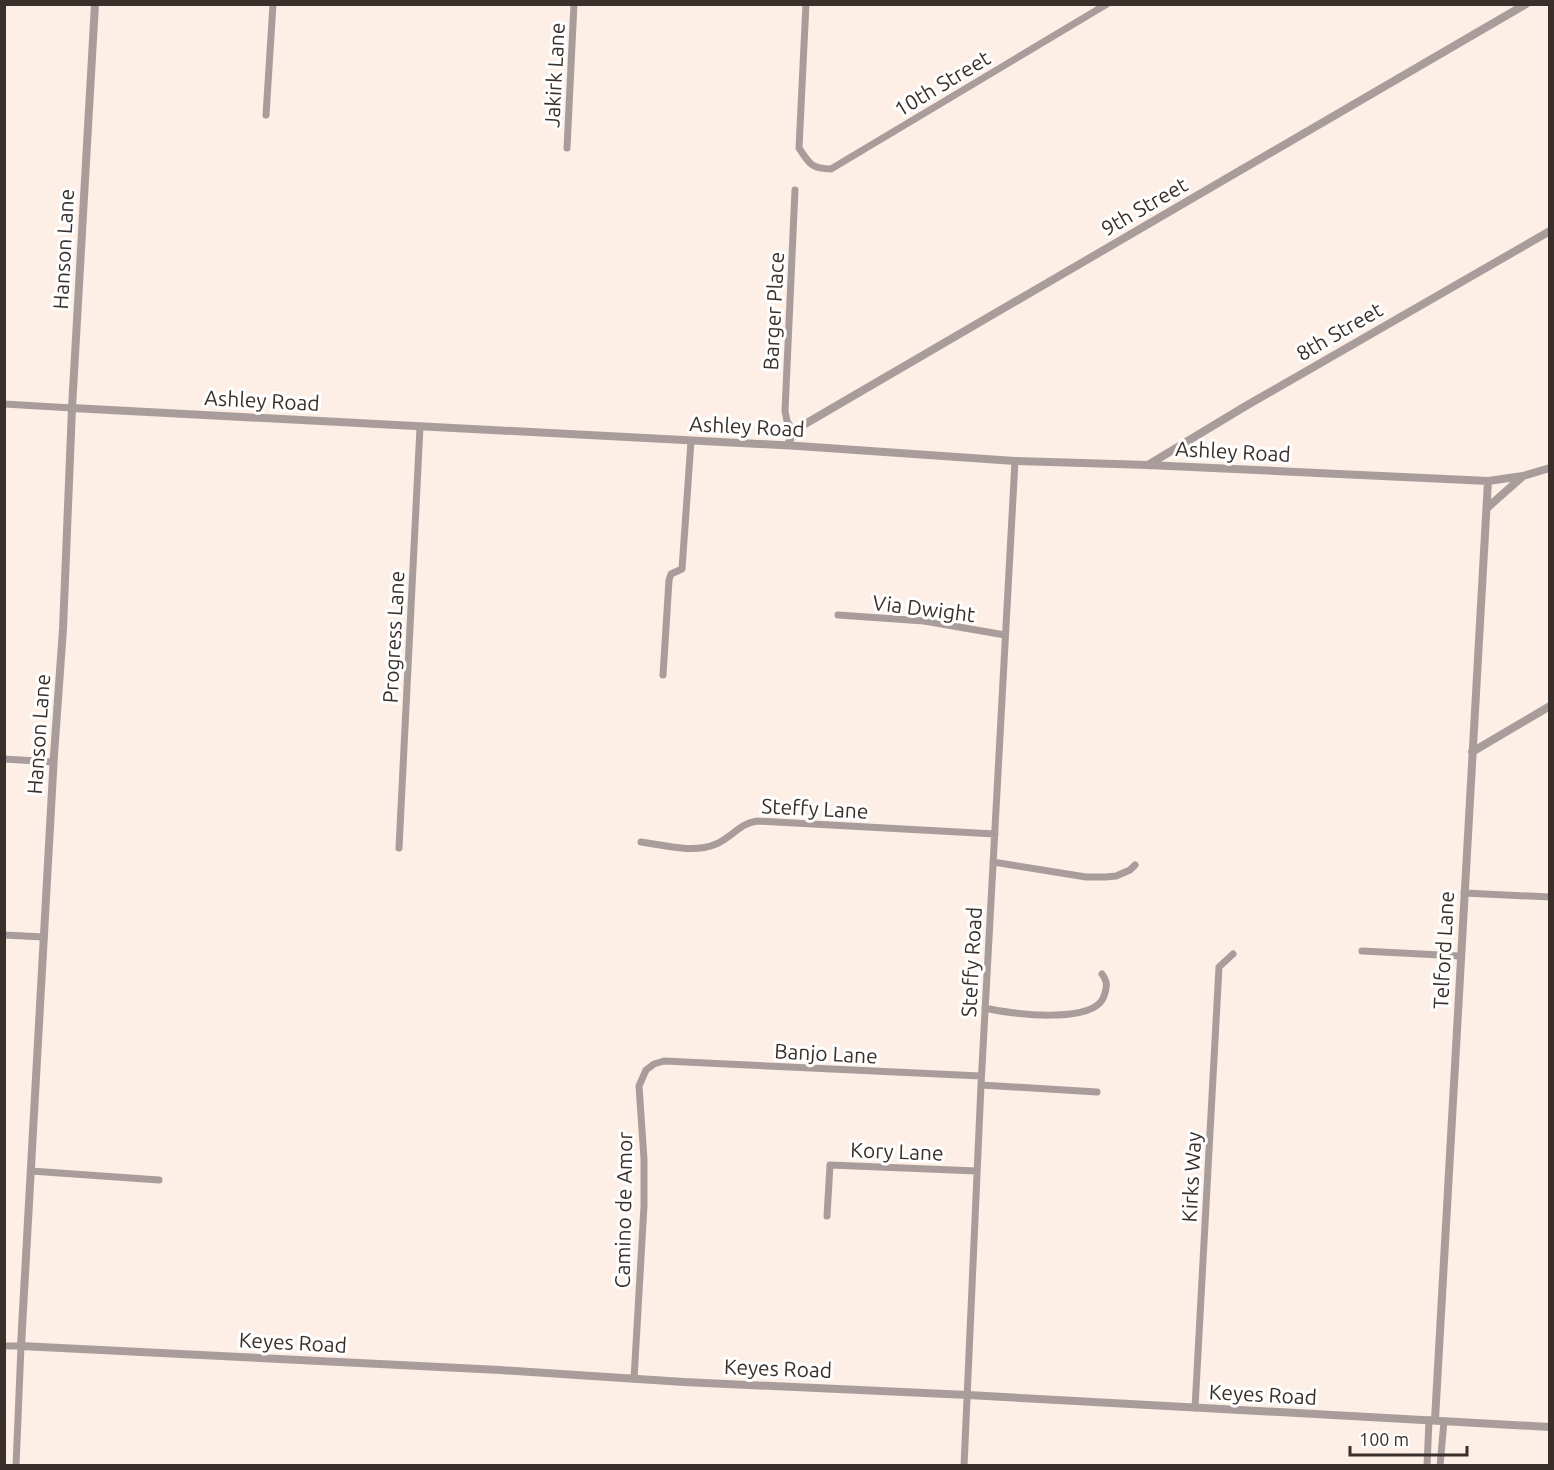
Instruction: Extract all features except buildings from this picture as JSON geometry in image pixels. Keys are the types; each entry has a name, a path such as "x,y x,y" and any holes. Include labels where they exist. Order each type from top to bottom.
{"street":[{"name":"Hanson Lane","path":"15,1466 53,762 63,629 72,408 95,4"},
{"path":"266,115 273,4"},
{"name":"Jakirk Lane","path":"567,148 574,4"},
{"name":"10th Street","path":"806,4 799,148 810,164 820,169 831,169 1107,4"},
{"name":"9th Street","path":"794,431 1526,4"},
{"name":"Barger Place","path":"794,431 787,421 785,411 795,190"},
{"name":"8th Street","path":"1148,465 1254,401 1550,231"},
{"name":"Ashley Road","path":"4,404 788,445 1015,461 1488,481 1523,476"},
{"name":"Progress Lane","path":"399,848 420,427"},
{"path":"788,445 794,431"},
{"path":"663,675 669,580 671,574 682,569 691,441"},
{"name":"Steffy Road","path":"964,1466 981,1076 1015,461"},
{"path":"1487,508 1523,476 1550,468"},
{"name":"Telford Lane","path":"1440,1466 1436,1420 1488,481"},
{"name":"Via Dwight","path":"838,615 935,622 1005,635"},
{"path":"1472,752 1550,706"},
{"path":"4,759 53,762"},
{"name":"Steffy Lane","path":"641,842 704,848 727,838 744,825 757,821 995,834"},
{"path":"993,862 1086,877 1116,876 1130,870 1135,865"},
{"path":"1464,893 1550,897"},
{"path":"4,935 44,937"},
{"path":"1362,951 1460,956"},
{"name":"Kirks Way","path":"1195,1408 1219,967 1233,954"},
{"path":"985,1008 1045,1015 1092,1010 1102,1002 1107,987 1106,979 1102,974"},
{"name":"Banjo Lane","path":"670,1062 981,1076"},
{"name":"Camino de Amor","path":"634,1379 644,1206 644,1159 639,1086 646,1070 654,1064 670,1062"},
{"path":"981,1085 1097,1092"},
{"name":"Kory Lane","path":"827,1216 830,1165 977,1172"},
{"path":"31,1171 159,1180"},
{"name":"Keyes Road","path":"4,1346 1550,1426"},
{"name":"Telford Lane","path":"1426,1466 1436,1420"}]}
